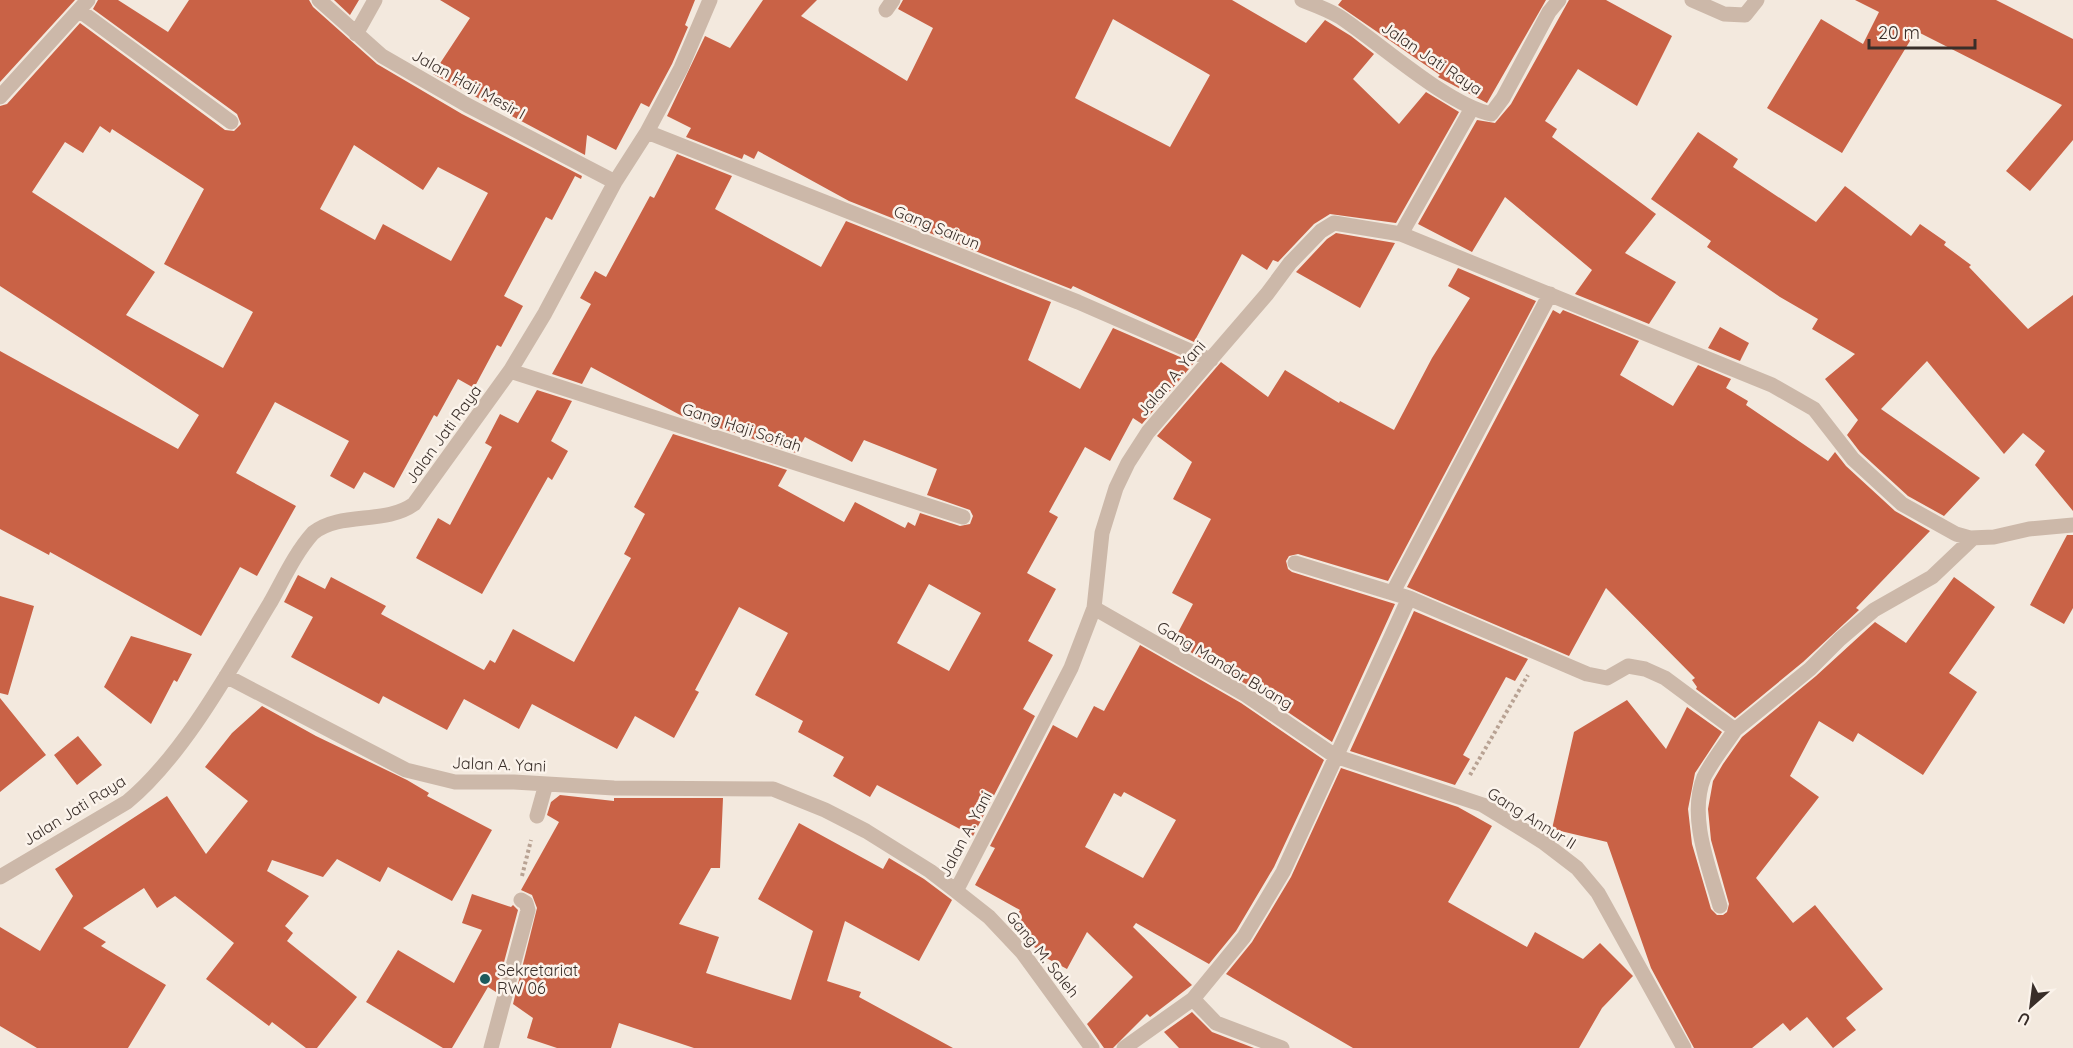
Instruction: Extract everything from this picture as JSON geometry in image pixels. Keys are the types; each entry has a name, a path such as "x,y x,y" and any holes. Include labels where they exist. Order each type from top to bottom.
{"street":[{"name":"Jalan Haji Mesir I","path":"319,0 382,56 615,182"},
{"path":"356,34 375,0"},
{"name":"Jalan Jati Raya","path":"0,877 127,802 144,787 163,765 226,676 313,533 324,526 402,511 414,504 510,371 545,313 615,182 647,132 681,68 710,0"},
{"name":"Jalan Jati Raya","path":"1302,0 1338,15 1449,95 1472,108 1491,114 1498,107 1549,12 1559,0"},
{"path":"1692,0 1733,16 1745,15 1757,0"},
{"path":"0,97 84,5 231,122"},
{"path":"1472,108 1401,234 1772,385 1814,410 1852,459 1902,504 1956,534 1973,538 2073,525"},
{"name":"Gang Sairun","path":"647,132 1078,302 1211,360"},
{"name":"Jalan A. Yani","path":"226,676 406,770 455,782 614,788 773,789 816,806 866,831 930,871 956,891 1071,668 1094,608 1102,532 1116,488 1148,432 1267,294 1290,263 1321,231 1334,224 1401,234"},
{"path":"1393,592 1550,294"},
{"name":"Gang Haji Sofiah","path":"510,371 963,517"},
{"path":"1720,906 1705,852 1698,811 1699,796 1707,772 1735,730 1810,669 1874,610 1932,577 1973,538"},
{"path":"1295,563 1409,598 1587,674 1606,678 1628,666 1645,669 1665,678 1735,730"},
{"path":"1124,1048 1193,999 1244,938 1283,872 1409,598"},
{"name":"Gang Mandor Buang","path":"1094,608 1246,696 1335,756"},
{"name":"Gang Annur II","path":"1335,756 1483,805 1543,842 1577,868 1598,893 1684,1048"},
{"path":"537,816 546,784"},
{"name":"Gang M. Saleh","path":"956,891 989,917 1022,952 1092,1048"},
{"path":"491,1048 528,910 526,903 521,900"},
{"path":"1193,999 1216,1023 1282,1048"}],"path":[{"path":"1458,796 1540,653"},
{"path":"521,900 523,868 537,816"}],"building":[{"path":"0,0 75,0 0,82"},
{"path":"98,0 118,0 168,32 189,0 309,0 313,7 377,64 462,114 582,176 581,179 575,176 552,220 546,217 504,296 523,306 501,347 497,345 474,388 458,379 437,417 434,415 394,488 364,472 354,489 330,476 349,441 275,402 236,473 296,506 257,576 240,567 201,636 50,552 49,555 0,529 0,351 178,449 199,415 0,286 0,106 7,104 80,23 225,130 234,131 241,124 237,114 93,9","holes":["100,126 110,133 112,129 204,189 164,264 253,312 223,368 126,315 155,272 32,192 65,142 83,153","354,145 423,190 438,167 488,193 451,261 383,224 375,240 320,209"]},
{"path":"334,0 359,0 350,15"},
{"path":"440,0 695,0 685,25 688,27 672,64 649,107 641,103 616,150 587,135 585,155 433,74 470,18"},
{"path":"763,0 817,0 801,16 907,81 933,28 898,9 903,0 1232,0 1306,43 1325,20 1351,36 1374,54 1353,79 1399,124 1426,92 1459,112 1396,223 1330,214 1314,224 1278,262 1273,260 1267,270 1242,254 1194,342 1073,286 1071,289 849,201 758,151 754,159 744,154 742,159 686,137 691,128 667,116 705,36 730,48","holes":["1113,19 1210,75 1170,147 1075,98"]},
{"path":"1342,0 1546,0 1487,103 1438,77 1440,75 1338,5"},
{"path":"1569,0 1606,0 1672,36 1637,106 1578,69 1545,121 1557,129 1552,137 1656,214 1625,253 1676,282 1649,324 1575,294 1592,270 1505,197 1472,252 1418,224 1477,120 1495,123 1511,104"},
{"path":"1855,0 1996,0 2073,39 2073,140 2030,191 2006,171 2062,105 1916,31 1842,153 1767,108 1821,19 1863,44 1879,12"},
{"path":"1698,132 1738,159 1733,167 1816,222 1845,186 1911,236 1920,224 1946,242 1944,245 1971,265 1969,267 2028,329 2073,295 2073,511 2035,465 2045,451 2023,433 2004,454 1927,361 1881,409 1980,478 1944,516 1908,496 1860,452 1847,435 1858,420 1825,379 1855,354 1812,329 1818,319 1780,297 1707,247 1711,241 1651,199"},
{"path":"677,154 732,176 715,209 821,267 846,221 1051,302 1028,360 1080,389 1113,328 1194,363 1142,424 1133,418 1110,461 1085,447 1049,512 1058,517 1027,573 1056,589 1028,641 1053,655 1023,709 1035,716 973,836 877,785 870,797 833,776 844,757 798,732 803,721 755,695 788,633 739,607 695,690 699,692 674,738 635,716 617,749 532,704 519,729 464,699 447,730 383,696 379,704 291,657 313,617 284,602 298,575 325,589 331,577 386,606 381,614 484,670 490,660 495,663 513,629 574,662 631,558 624,554 645,514 634,507 673,434 787,470 778,486 844,522 855,502 905,528 908,522 915,526 920,513 960,526 970,524 973,516 970,510 927,495 937,469 864,440 852,462 805,437 796,453 682,416 591,367 582,384 552,374 591,304 580,298 595,271 606,277 650,196 654,198","holes":["929,584 981,613 949,671 897,643"]},
{"path":"1336,233 1395,243 1360,308 1296,272 1327,239"},
{"path":"1458,268 1536,301 1388,581 1298,554 1289,556 1286,561 1288,569 1292,572 1395,604 1332,742 1251,687 1173,642 1193,604 1172,593 1211,519 1173,499 1192,462 1157,436 1221,362 1268,397 1285,370 1339,403 1340,401 1394,430 1432,358 1470,298 1448,286"},
{"path":"1553,310 1560,314 1563,310 1639,341 1620,375 1673,406 1698,365 1731,379 1726,388 1748,401 1746,405 1828,461 1835,452 1846,466 1895,511 1930,531 1856,608 1859,610 1803,662 1735,718 1696,689 1692,680 1695,678 1606,588 1569,656 1407,587"},
{"path":"1720,327 1749,343 1740,361 1708,348"},
{"path":"537,390 572,401 551,441 568,451 552,480 548,477 482,594 416,558 438,518 450,525 492,447 485,443 500,414 518,423"},
{"path":"2067,535 2073,535 2073,608 2064,624 2030,605"},
{"path":"1954,577 1995,607 1949,673 1977,692 1923,775 1858,733 1853,742 1819,721 1790,776 1819,797 1756,878 1793,923 1815,905 1883,989 1846,1018 1856,1030 1833,1048 1807,1017 1790,1031 1783,1023 1752,1048 1694,1048 1651,968 1607,842 1552,829 1574,732 1627,700 1666,749 1687,707 1722,732 1695,773 1688,809 1692,844 1711,909 1717,915 1723,915 1727,912 1729,904 1711,840 1708,809 1713,781 1723,764 1742,737 1816,676 1875,622 1906,643"},
{"path":"0,596 34,606 8,695 0,693"},
{"path":"1414,611 1528,659 1515,681 1506,677 1463,755 1470,759 1455,785 1350,751"},
{"path":"131,636 192,654 177,682 174,680 151,724 104,687"},
{"path":"1140,645 1241,703 1324,760 1274,867 1236,931 1209,964 1136,923 1133,927 1192,985 1150,1017 1147,1014 1113,1048 1104,1048 1087,1024 1133,977 1087,932 1067,969 1035,952 1036,948 1028,944 1011,926 1020,910 975,885 995,848 990,846 1053,725 1077,738 1094,706 1104,711","holes":["1124,792 1176,820 1143,878 1085,847 1114,793 1121,797"]},
{"path":"0,698 46,755 0,792"},
{"path":"262,706 316,736 407,780 429,793 427,796 492,830 452,901 388,867 380,882 337,859 323,877 272,860 267,871 309,896 285,926 293,933 287,941 357,997 317,1048 306,1048 272,1022 269,1026 206,979 234,943 175,896 157,908 144,888 83,928 106,942 101,946 166,985 128,1048 37,1048 0,1026 0,927 40,951 73,896 55,869 167,796 206,854 248,801 205,767 232,733"},
{"path":"78,736 102,765 77,785 54,755"},
{"path":"1341,768 1458,807 1492,826 1448,902 1527,947 1535,932 1583,959 1600,943 1633,976 1602,1008 1579,1048 1353,1048 1226,974 1252,942 1291,877"},
{"path":"560,795 614,801 614,798 723,798 720,868 711,868 679,924 719,937 706,973 791,1000 813,931 758,899 799,823 883,869 889,858 924,879 952,900 919,961 845,921 827,981 861,992 859,997 953,1048 694,1048 619,1023 611,1048 557,1048 527,1038 533,1018 513,1004 537,908 532,895 521,890 559,822 547,815 551,802"},
{"path":"472,894 511,907 513,905 518,910 496,992 488,987 452,1048 443,1048 366,1002 398,950 454,983 482,930 462,923"},
{"path":"1192,1012 1212,1032 1254,1048 1179,1048 1164,1032"}],"place":[{"name":"Sekretariat RW 06","path":"485,979"}]}
